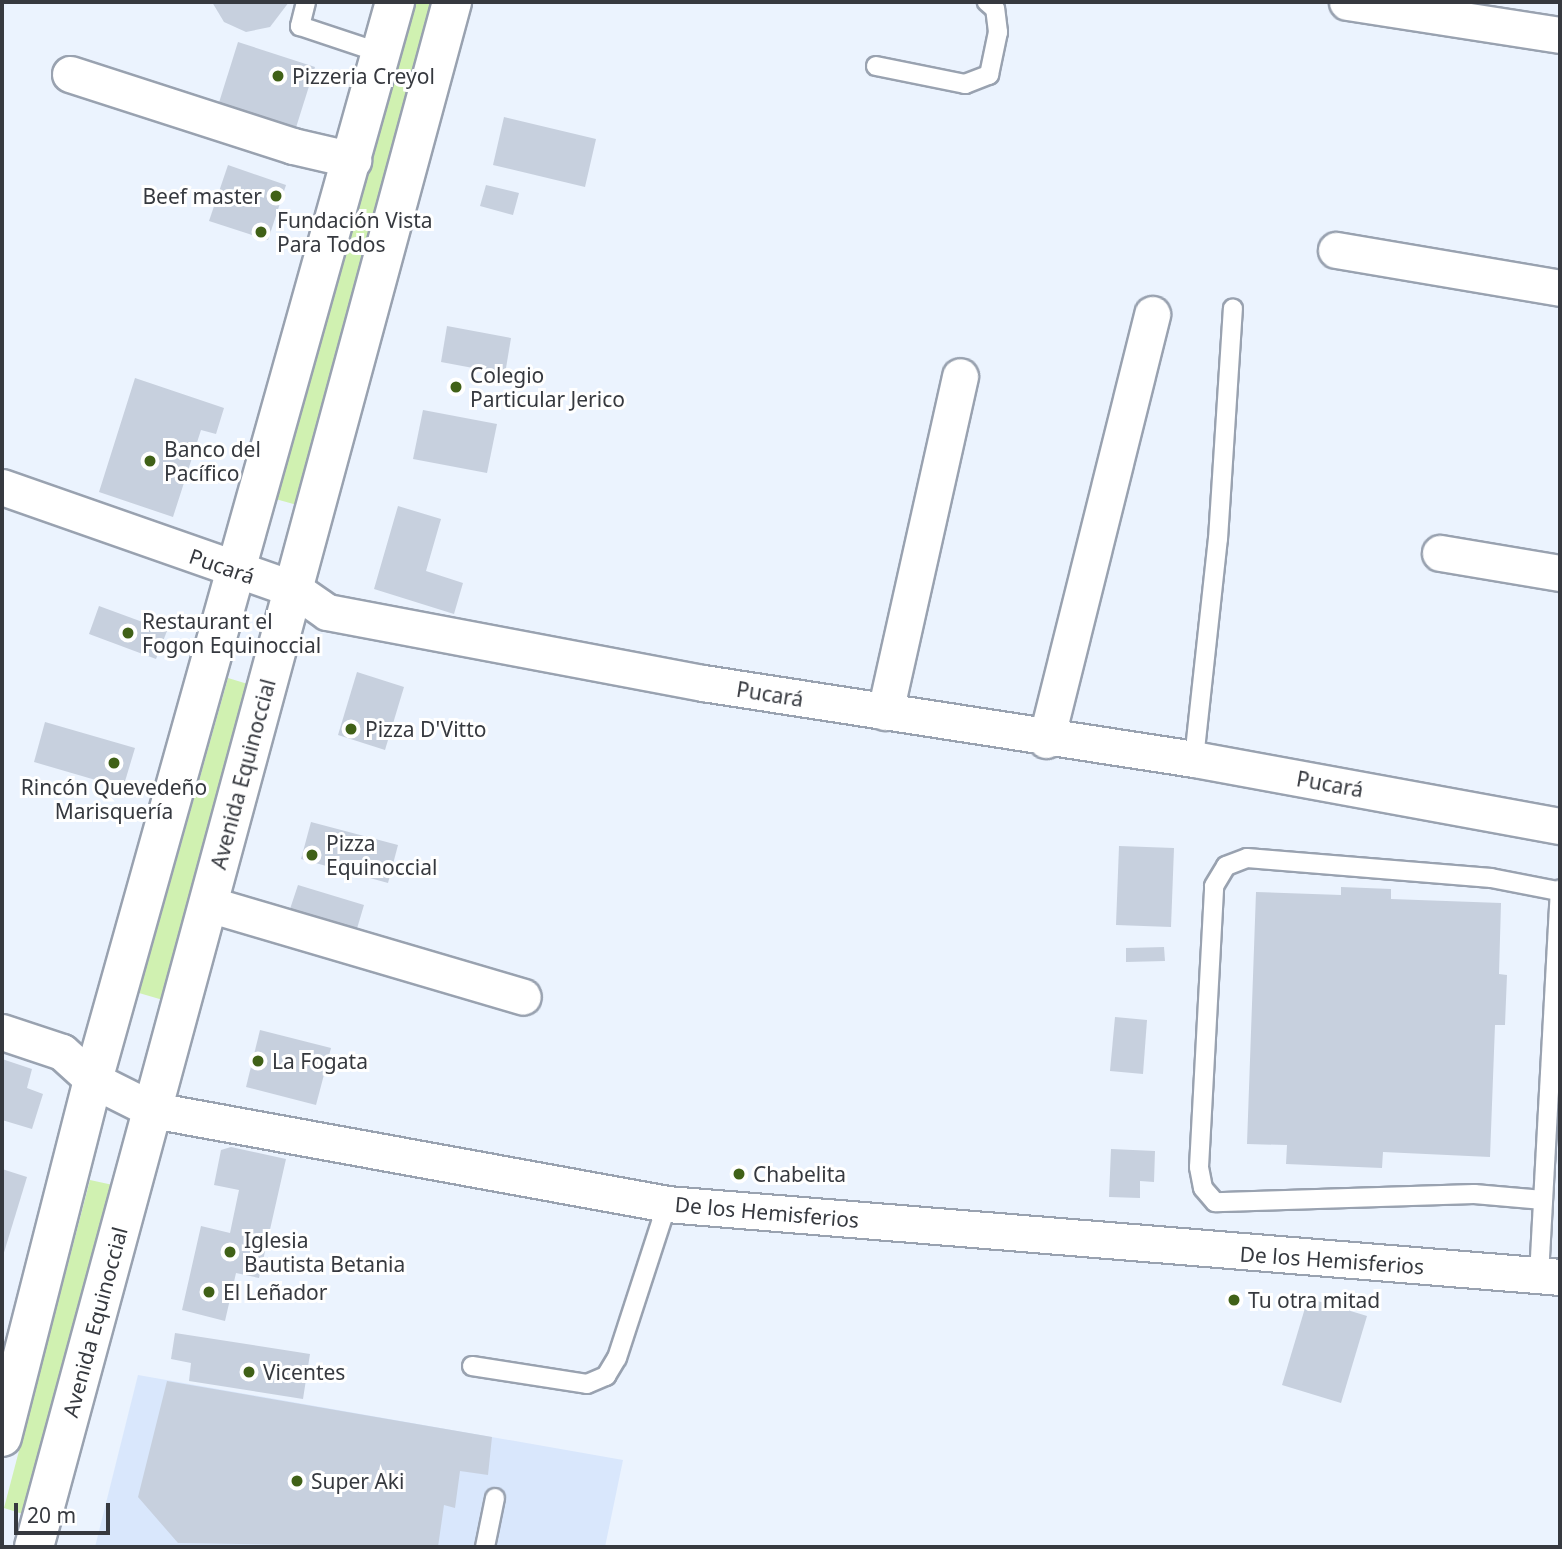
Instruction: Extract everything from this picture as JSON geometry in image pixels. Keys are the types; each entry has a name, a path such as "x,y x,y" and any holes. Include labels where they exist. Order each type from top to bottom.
{"main road":[{"path":"2,1437 93,1080 234,572 384,54 395,2"},
{"name":"Avenida Equinoccial","path":"34,1547 452,2"}],"street":[{"path":"1348,2 1560,35"},
{"path":"70,74 293,146 353,160"},
{"path":"1336,250 1560,288"},
{"path":"1046,740 1096,523 1152,314"},
{"path":"884,712 960,376"},
{"name":"Pucará","path":"2,488 234,572 294,589 327,612 884,712 1046,740 1194,760 1560,826"},
{"path":"1440,552 1560,572"},
{"path":"208,904 523,997"},
{"name":"De los Hemisferios","path":"2,1032 62,1052 93,1080 153,1110 667,1204 1549,1277"}],"lane":[{"path":"306,2 300,26 384,54"},
{"path":"876,66 965,83 989,75 998,33 995,9 987,2"},
{"path":"1194,760 1218,539 1233,308"},
{"path":"1543,1200 1474,1194 1215,1202 1203,1188 1199,1167 1214,887 1226,866 1247,859 1491,878 1559,890 1543,1200 1549,1277"},
{"path":"472,1366 587,1384 606,1376 617,1358 667,1204"},
{"path":"485,1547 495,1498"}],"shaded area":[{"path":"138,1375 623,1460 605,1547 95,1547"}],"green space":[{"path":"407,2 433,2 297,505 272,498"},
{"path":"228,678 251,685 163,1000 139,993"},
{"path":"90,1180 113,1185 26,1515 4,1508"}],"building":[{"path":"212,2 289,2 270,27 246,32 224,22"},
{"path":"238,42 315,67 294,134 217,109"},
{"path":"504,117 596,139 585,187 493,165"},
{"path":"228,165 286,185 268,240 209,221"},
{"path":"486,185 519,193 513,215 480,206"},
{"path":"447,326 511,338 505,374 441,362"},
{"name":"Banco del Pacífico","path":"135,378 224,408 216,434 201,430 173,517 99,492"},
{"path":"423,410 497,424 487,473 413,459"},
{"path":"398,506 441,519 426,571 463,583 454,614 374,589"},
{"name":"Restaurant el Fogon Equinoccial","path":"99,606 167,631 156,659 89,634"},
{"path":"357,672 404,687 385,750 338,735"},
{"path":"45,722 135,748 123,788 34,762"},
{"path":"311,822 398,845 388,883 301,859"},
{"path":"1119,846 1174,848 1171,927 1116,925"},
{"path":"298,885 364,905 353,942 286,921"},
{"path":"1341,887 1391,889 1391,899 1501,903 1499,974 1507,975 1505,1025 1495,1025 1490,1157 1383,1152 1382,1168 1286,1164 1287,1145 1247,1144 1256,892 1341,895"},
{"path":"1164,947 1165,961 1126,962 1126,948"},
{"path":"1115,1017 1147,1020 1143,1074 1110,1071"},
{"path":"260,1030 331,1048 316,1105 246,1087"},
{"path":"2,1059 32,1069 27,1088 43,1094 32,1129 2,1120"},
{"path":"231,1147 286,1159 259,1278 236,1273 225,1321 182,1310 201,1226 230,1233 239,1190 214,1185 221,1150"},
{"path":"1111,1149 1155,1151 1154,1182 1140,1181 1140,1198 1109,1197"},
{"path":"2,1169 27,1177 2,1259"},
{"path":"1308,1298 1367,1316 1341,1403 1282,1385"},
{"name":"Vicentes","path":"175,1333 310,1354 303,1399 189,1381 191,1363 171,1359"},
{"path":"167,1381 492,1437 488,1475 460,1471 455,1508 444,1505 438,1547 178,1543 138,1497"}],"place":[{"name":"Pizzeria Creyol","path":"278,76"},
{"name":"Beef master","path":"276,196"},
{"name":"Fundación Vista Para Todos","path":"261,232"},
{"name":"Colegio Particular Jerico","path":"456,387"},
{"name":"Banco del Pacífico","path":"150,461"},
{"name":"Restaurant el Fogon Equinoccial","path":"128,633"},
{"name":"Pizza D'Vitto","path":"351,729"},
{"name":"Rincón Quevedeño Marisquería","path":"114,763"},
{"name":"Pizza Equinoccial","path":"312,855"},
{"name":"La Fogata","path":"258,1061"},
{"name":"Chabelita","path":"739,1174"},
{"name":"Iglesia Bautista Betania","path":"230,1252"},
{"name":"El Leñador","path":"209,1292"},
{"name":"Tu otra mitad","path":"1234,1300"},
{"name":"Vicentes","path":"249,1372"},
{"name":"Super Aki","path":"297,1481"}]}
